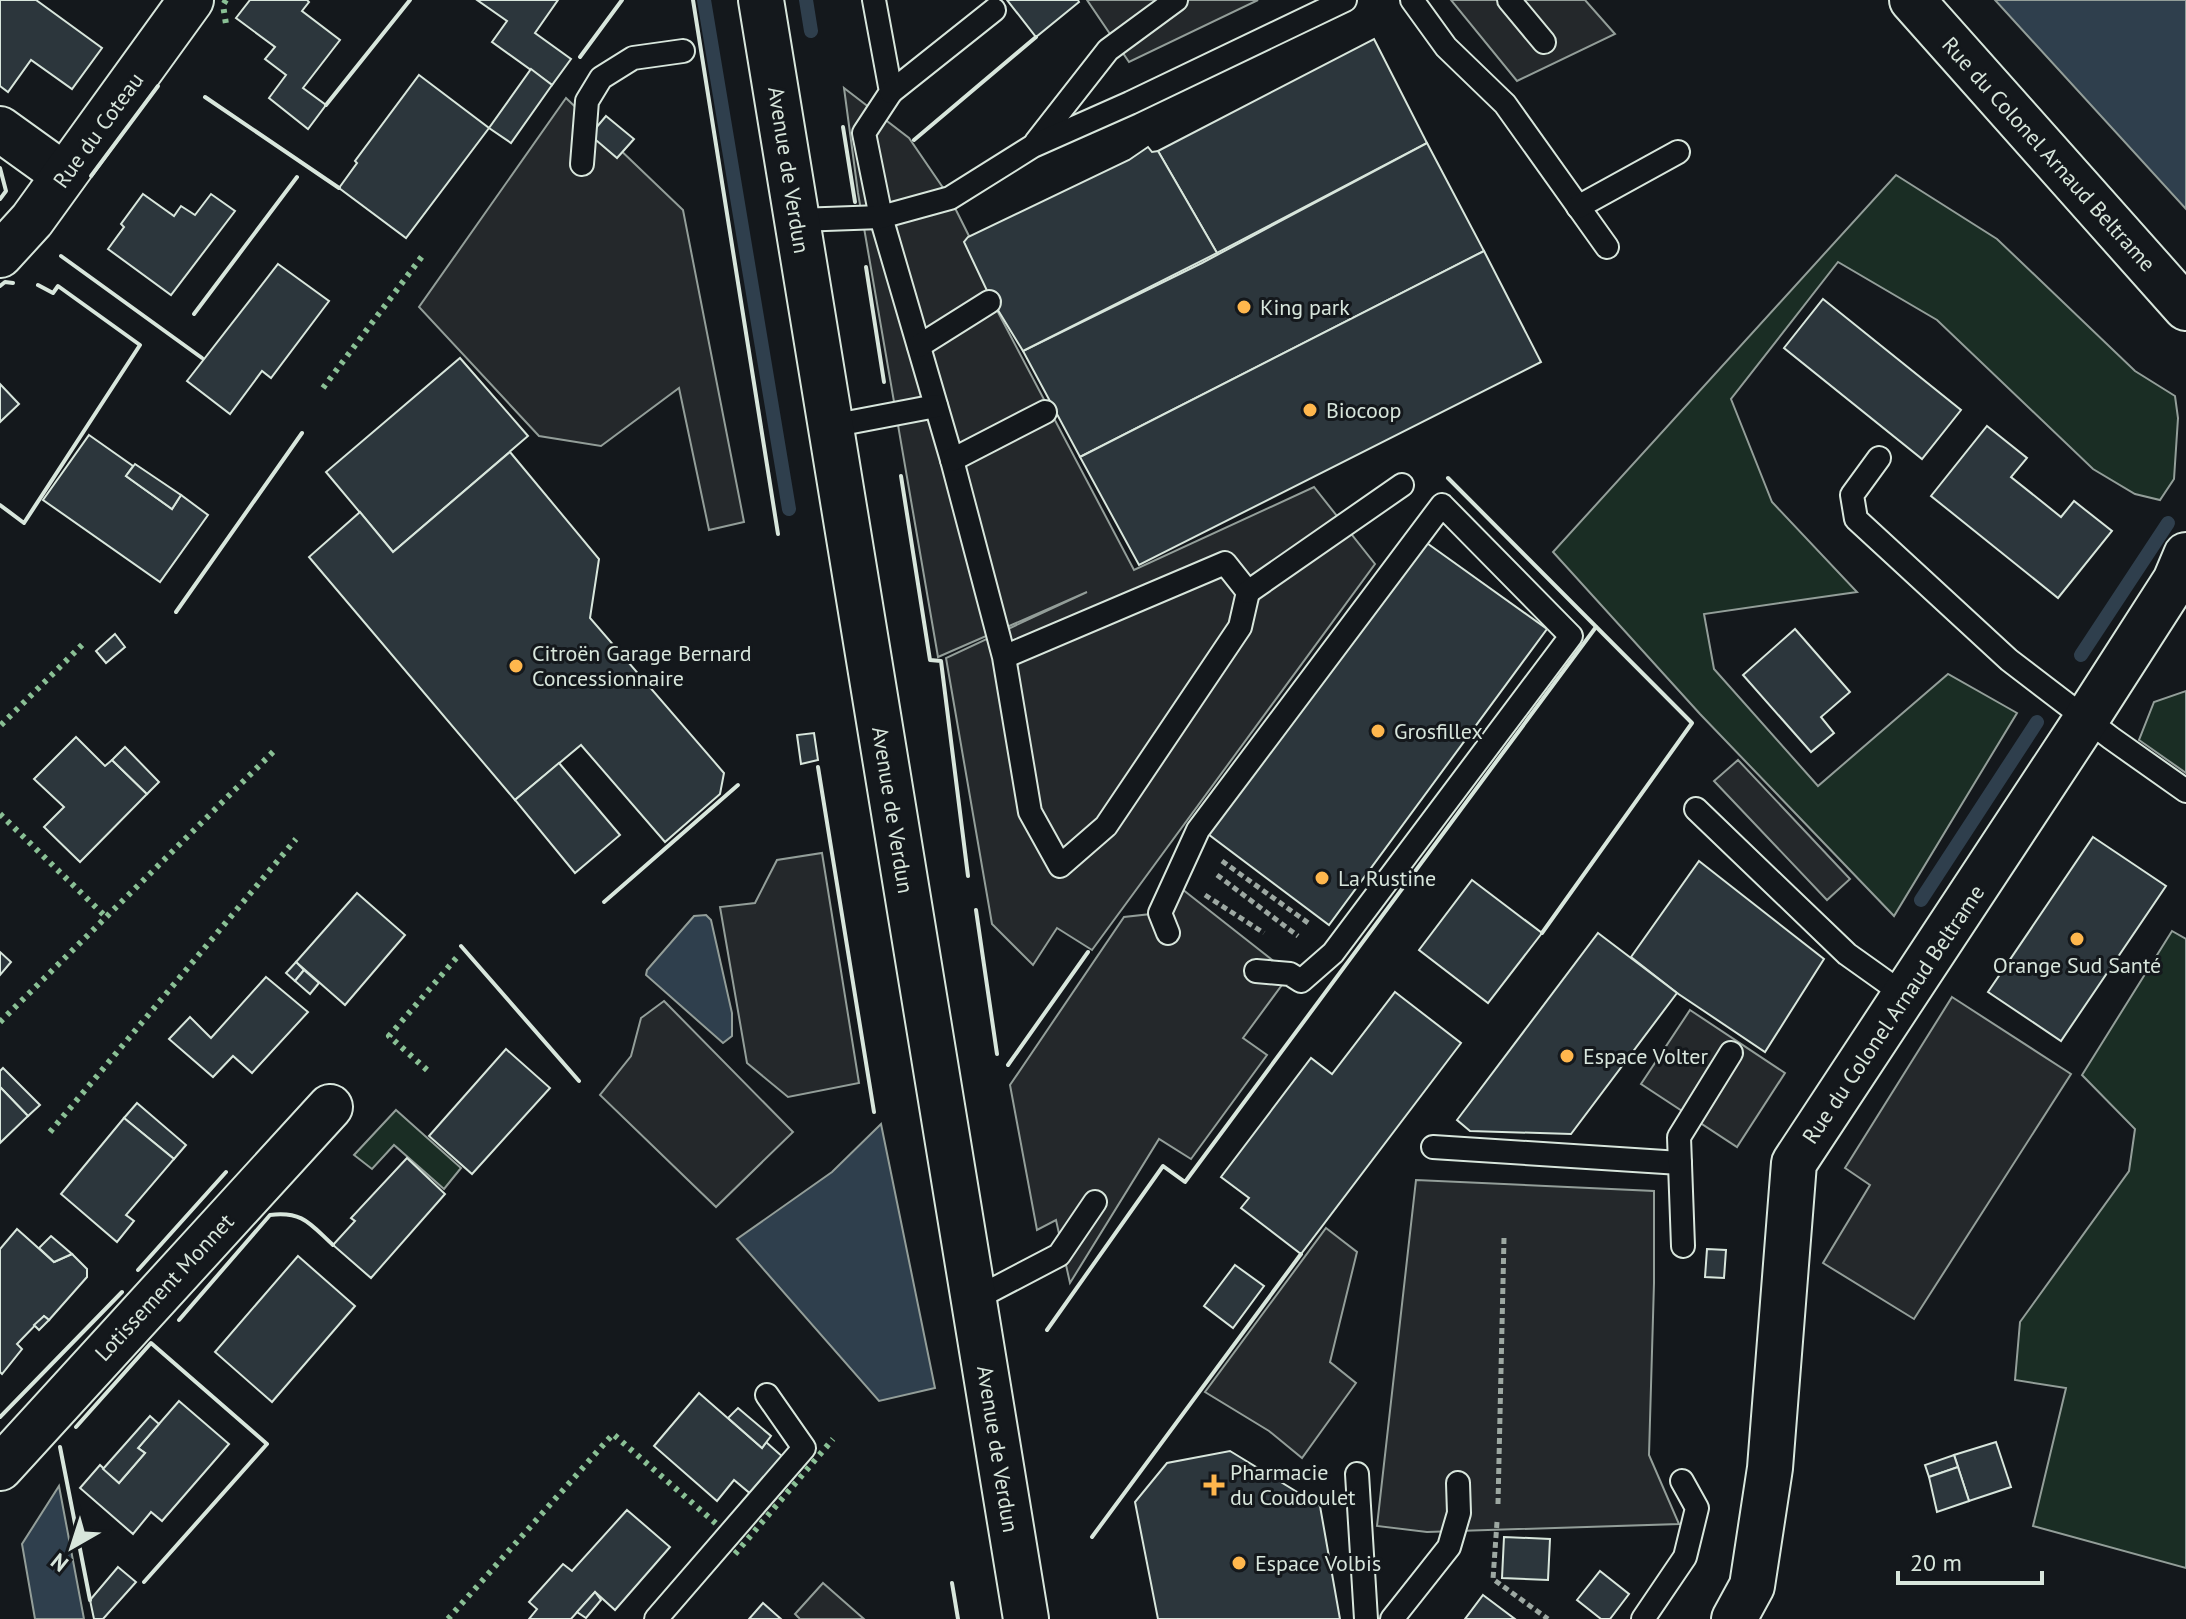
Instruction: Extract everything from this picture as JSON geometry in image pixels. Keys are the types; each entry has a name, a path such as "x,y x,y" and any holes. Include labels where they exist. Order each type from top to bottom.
{"street":[{"name":"Rue du Coteau","path":"0,255 32,220 191,0"},
{"name":"Avenue de Verdun","path":"761,0 1026,1619"},
{"name":"Rue du Colonel Arnaud Beltrame","path":"1912,0 2186,308"},
{"path":"0,129 64,175"},
{"name":"Rue du Colonel Arnaud Beltrame","path":"1734,1619 1752,1586 1770,1468 1794,1163 2087,718 2175,581 2186,555"},
{"name":"Lotissement Monnet","path":"0,1468 330,1107"}],"lane":[{"path":"874,0 891,92"},
{"path":"1033,146 1108,50 1176,0"},
{"path":"798,220 881,217 950,198 1033,146 1345,0"},
{"path":"1412,0 1446,47 1505,104 1607,247"},
{"path":"1509,0 1544,42"},
{"path":"994,10 891,92 864,133 881,217 952,460 1004,657 1030,812 1060,866 1106,826 1240,627 1248,592 1402,485"},
{"path":"582,164 587,101 601,78 633,58 683,51"},
{"path":"1578,207 1678,152"},
{"path":"919,346 989,302"},
{"path":"831,426 936,406"},
{"path":"952,460 1045,412"},
{"path":"1879,458 1852,495 1856,519 2009,660 2186,791"},
{"path":"1168,933 1160,913 1198,830 1442,505 1571,636 1333,953 1301,981 1290,974 1256,971"},
{"path":"1004,657 1225,563 1248,592"},
{"path":"1696,809 1847,954 1906,996"},
{"path":"1683,1246 1679,1137 1731,1053"},
{"path":"1433,1147 1680,1163"},
{"path":"973,1300 1059,1255 1095,1202"},
{"path":"656,1619 804,1448 767,1395"},
{"path":"1357,1474 1366,1619"},
{"path":"1643,1619 1685,1557 1697,1508 1682,1481"},
{"path":"1392,1619 1449,1547 1459,1513 1458,1483"}],"path":[{"path":"1215,856 1320,932"},
{"path":"1207,867 1310,945"},
{"path":"1202,893 1273,939"},
{"path":"1504,1238 1498,1449 1500,1483 1493,1579 1548,1619"}],"green space":[{"path":"1896,175 1997,239 2135,371 2175,396 2178,418 2174,479 2160,500 2135,494 2093,469 1937,320 1838,262 1731,399 1772,502 1857,592 1704,614 1714,669 1818,786 1948,674 2017,713 1894,916 1700,714 1553,552"},
{"path":"2186,691 2186,773 2139,740 2154,702"},
{"path":"2172,931 2186,939 2186,1568 2033,1526 2066,1388 2015,1380 2020,1322 2129,1171 2135,1129 2082,1075"},
{"path":"396,1110 461,1168 444,1189 394,1145 372,1169 354,1155"}],"shaded area":[{"path":"1087,0 1258,0 1129,62"},
{"path":"1451,0 1585,0 1615,34 1517,81"},
{"path":"844,88 909,138 950,198 970,238 990,297 1134,570 1314,487 1375,564 1092,950 1057,928 1033,965 992,924 946,658 1087,592 938,657 858,193"},
{"path":"566,98 683,210 744,522 709,530 679,388 601,446 539,436 419,307"},
{"path":"1738,760 1850,879 1827,900 1714,781"},
{"path":"822,853 859,1083 788,1097 747,1063 720,907 755,903 777,860"},
{"path":"1182,889 1290,974 1243,1038 1267,1055 1191,1159 1159,1139 1070,1283 1056,1220 1037,1230 1010,1085 1124,917 1160,913"},
{"path":"1952,997 2071,1074 1914,1319 1823,1263 1870,1185 1845,1168"},
{"path":"664,1001 793,1132 716,1207 600,1095 631,1056 641,1018"},
{"path":"1690,1010 1785,1073 1737,1147 1641,1084"},
{"path":"1416,1180 1654,1191 1649,1455 1679,1524 1427,1532 1377,1526"},
{"path":"1326,1228 1357,1252 1330,1362 1356,1383 1302,1458 1269,1431 1205,1392"},
{"path":"823,1583 864,1619 800,1619 795,1614"}],"water":[{"path":"1995,0 2186,0 2186,209"},
{"path":"706,915 711,920 732,1013 732,1036 723,1043 646,975 694,916"},
{"path":"881,1124 935,1388 879,1401 737,1239 832,1172"},
{"path":"59,1486 84,1619 35,1619 22,1544"}],"building":[{"path":"0,0 36,0 102,48 72,89 31,60 8,92 0,86"},
{"path":"250,0 307,0 309,2 302,11 340,40 303,88 326,105 308,129 269,98 286,75 265,59 275,47 236,18"},
{"path":"477,0 558,0 535,33 571,59 552,85 492,42 507,21"},
{"path":"1007,0 1078,0 1079,2 1036,37"},
{"path":"1374,39 1427,143 1217,253 1158,151"},
{"path":"531,69 552,85 511,143 489,128"},
{"path":"419,75 489,128 406,238 339,188 357,163 355,161"},
{"path":"606,116 634,139 617,158 590,135"},
{"name":"King park","path":"1427,143 1484,251 1080,457 1023,351 1202,263"},
{"path":"1148,147 1152,152 1158,151 1217,253 1023,351 990,297 964,242 968,237 1129,160"},
{"path":"143,194 174,216 181,206 195,215 211,194 235,211 171,295 108,249 124,227 121,224"},
{"name":"Biocoop","path":"1484,251 1541,362 1139,565 1080,457"},
{"path":"278,264 329,301 271,378 262,371 230,414 187,381"},
{"path":"1823,299 1961,410 1922,459 1784,348"},
{"path":"460,358 528,436 393,552 326,472"},
{"path":"0,384 19,404 0,422"},
{"path":"1987,426 2027,458 2011,477 2061,517 2074,501 2112,531 2058,598 1931,496"},
{"path":"89,435 133,466 126,476 172,509 181,495 208,515 160,582 43,500"},
{"name":"Citroën Garage Bernard Concessionnaire","path":"510,452 599,559 590,618 724,773 720,794 665,842 581,745 515,800 309,557 360,512 393,552"},
{"path":"135,464 181,495 172,509 126,476"},
{"name":"Grosfillex","path":"1424,541 1547,629 1329,925 1208,834"},
{"path":"1795,629 1850,692 1821,717 1834,733 1811,752 1743,675"},
{"path":"115,634 125,647 106,663 96,651"},
{"path":"814,733 818,760 801,764 797,735"},
{"path":"76,737 105,766 112,760 147,794 80,862 44,827 64,807 34,779"},
{"path":"125,747 159,782 147,794 112,760"},
{"path":"559,763 620,835 575,873 515,800"},
{"name":"Orange Sud Santé","path":"2093,837 2166,886 2061,1041 1988,992"},
{"path":"1699,861 1824,959 1765,1052 1677,993 1631,957"},
{"path":"1472,880 1542,933 1488,1003 1419,950"},
{"path":"357,893 405,935 345,1005 296,962"},
{"name":"Espace Volter","path":"1598,933 1677,993 1571,1134 1470,1131 1457,1120"},
{"path":"0,952 11,962 0,975"},
{"path":"296,962 304,970 295,981 286,973"},
{"path":"304,970 319,983 310,994 295,981"},
{"path":"266,977 308,1012 252,1073 233,1056 213,1077 169,1039 190,1017 211,1038"},
{"path":"1395,992 1461,1043 1301,1254 1241,1208 1249,1198 1221,1177 1311,1058 1332,1074"},
{"path":"506,1049 550,1088 472,1174 429,1136"},
{"path":"3,1068 40,1105 28,1116 0,1087 0,1071"},
{"path":"0,1087 28,1116 0,1143"},
{"path":"137,1103 186,1145 174,1159 124,1118"},
{"path":"124,1118 174,1159 126,1215 134,1221 117,1242 61,1194"},
{"path":"407,1158 445,1194 371,1278 333,1245 355,1221 351,1218"},
{"path":"17,1229 54,1262 72,1254 87,1269 87,1277 49,1320 44,1316 17,1344 22,1349 2,1374 0,1249"},
{"path":"51,1236 72,1254 54,1262 39,1248"},
{"path":"1707,1249 1726,1250 1724,1278 1705,1277"},
{"path":"298,1256 355,1306 272,1402 215,1352"},
{"path":"1235,1265 1264,1286 1233,1328 1204,1306"},
{"path":"44,1316 49,1320 39,1330 34,1325"},
{"path":"699,1393 762,1448 766,1442 784,1458 752,1495 734,1480 717,1501 654,1446"},
{"path":"179,1401 229,1444 162,1521 151,1512 133,1534 80,1488 100,1465 119,1483 145,1453 138,1448"},
{"path":"738,1408 771,1436 762,1448 728,1418"},
{"path":"150,1416 159,1424 138,1448 145,1453 119,1483 103,1469"},
{"path":"1996,1442 2011,1487 1969,1501 1954,1455"},
{"name":"Espace Volbis","path":"1230,1451 1320,1506 1340,1619 1158,1619 1135,1502 1167,1463"},
{"path":"1954,1455 1958,1467 1929,1477 1925,1465"},
{"path":"1958,1467 1969,1501 1937,1512 1929,1477"},
{"path":"627,1510 670,1547 615,1610 595,1592 571,1619 529,1619 537,1609 529,1602 563,1564 572,1571"},
{"path":"1504,1537 1550,1539 1548,1580 1502,1578"},
{"path":"118,1567 136,1582 103,1619 94,1619 90,1600"},
{"path":"1600,1571 1629,1594 1610,1619 1601,1619 1577,1600"},
{"path":"595,1592 601,1600 586,1618 577,1612"},
{"path":"1483,1595 1515,1619 1465,1619"},
{"path":"763,1603 781,1619 749,1619"}],"waterway":[{"path":"704,0 789,509"},
{"path":"806,0 811,31"},
{"path":"2081,655 2168,523"},
{"path":"1921,900 2037,722"}],"hedge":[{"path":"226,0 223,5 226,24"},
{"path":"323,388 423,255"},
{"path":"1,725 84,643"},
{"path":"0,1022 274,751"},
{"path":"0,814 106,917"},
{"path":"50,1132 296,839"},
{"path":"427,1070 389,1036 458,956"},
{"path":"448,1619 613,1434 720,1527"},
{"path":"735,1554 833,1439"}],"wall":[{"path":"326,105 410,0"},
{"path":"580,57 622,0"},
{"path":"693,0 778,534"},
{"path":"914,140 1036,37"},
{"path":"91,176 158,86"},
{"path":"205,97 339,188"},
{"path":"843,127 855,202"},
{"path":"0,168 6,191 0,199"},
{"path":"194,314 297,177"},
{"path":"61,256 202,358"},
{"path":"866,267 884,382"},
{"path":"0,286 5,282 13,283"},
{"path":"0,505 24,523 140,345 58,286 53,293 38,285"},
{"path":"176,612 302,433"},
{"path":"901,476 930,660 941,661 968,876"},
{"path":"1448,478 1692,723 1542,933"},
{"path":"1047,1330 1163,1166 1185,1182 1596,627"},
{"path":"818,767 874,1112"},
{"path":"604,902 738,785"},
{"path":"976,910 997,1054"},
{"path":"461,946 579,1081"},
{"path":"1008,1065 1088,952"},
{"path":"138,1270 226,1172"},
{"path":"179,1320 270,1215 298,1217 312,1225 333,1245"},
{"path":"1092,1537 1301,1254"},
{"path":"0,1417 122,1292"},
{"path":"76,1427 151,1343 267,1444 144,1582"},
{"path":"60,1447 90,1600"},
{"path":"952,1583 958,1619"}],"place":[{"name":"King park","path":"1244,307"},
{"name":"Biocoop","path":"1310,410"},
{"name":"Citroën Garage Bernard Concessionnaire","path":"516,666"},
{"name":"Grosfillex","path":"1378,731"},
{"name":"La Rustine","path":"1322,878"},
{"name":"Orange Sud Santé","path":"2077,939"},
{"name":"Espace Volter","path":"1567,1056"},
{"name":"Pharmacie du Coudoulet","path":"1214,1485"},
{"name":"Espace Volbis","path":"1239,1563"}]}
